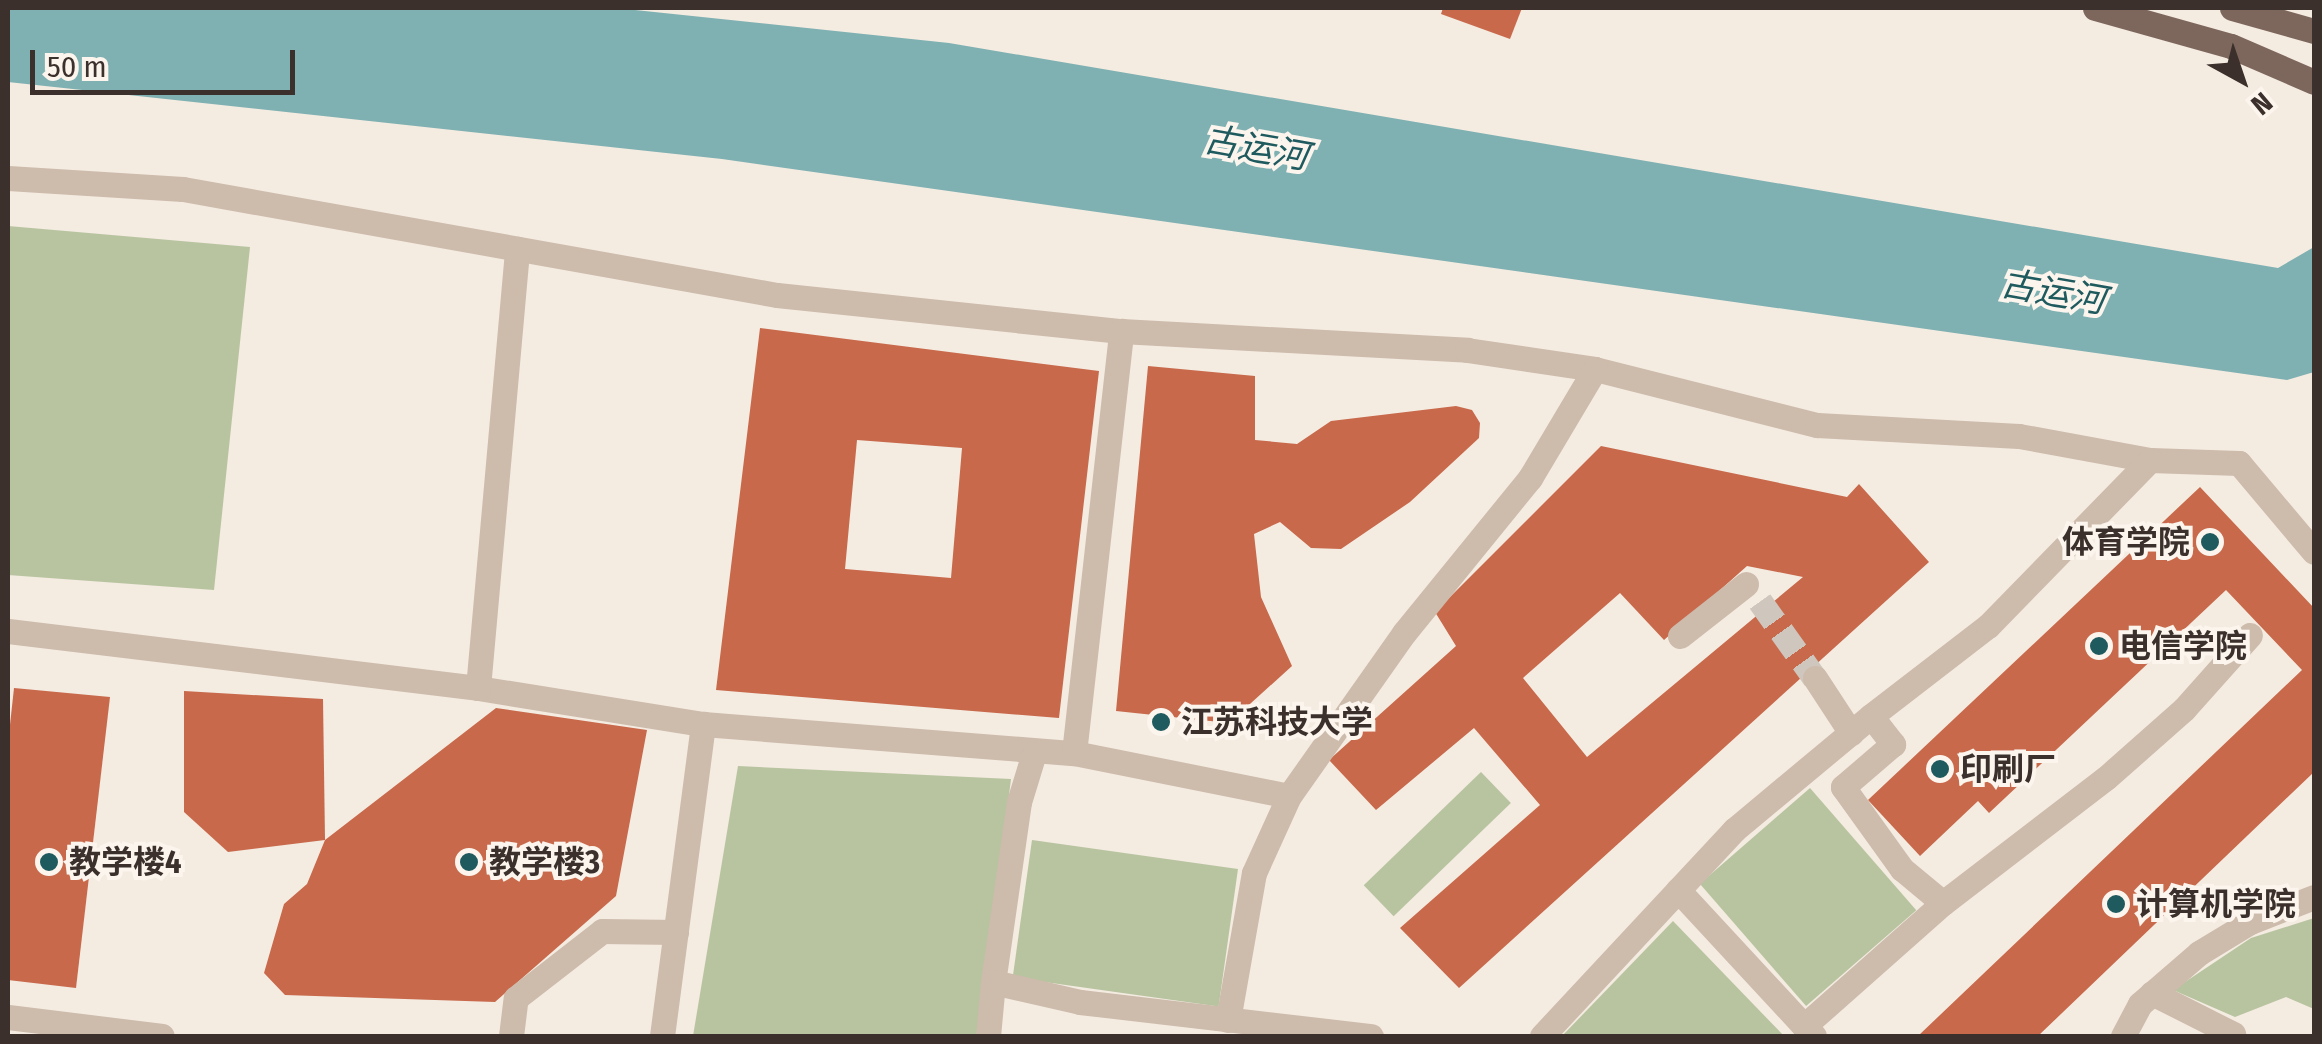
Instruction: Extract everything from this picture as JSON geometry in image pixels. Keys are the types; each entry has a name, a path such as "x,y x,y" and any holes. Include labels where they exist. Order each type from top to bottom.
{"main road":[{"path":"2096,8 2230,46 2314,82"},
{"path":"2232,8 2314,31"},
{"path":"2290,71 2314,39"}],"lane":[{"path":"8,178 183,188 777,296 1121,331 1468,350 1594,369 1817,425 2019,436 2150,460 2239,464 2314,552"},
{"path":"478,688 517,249"},
{"path":"1074,753 1121,331"},
{"path":"1228,1020 1254,873 1289,796 1404,633 1530,478 1594,369"},
{"path":"1542,1036 1734,830 1851,732 1988,626 2150,460"},
{"path":"1680,636 1754,587"},
{"path":"8,632 478,688 703,724 1034,753 1074,753 1289,796"},
{"path":"1678,890 1809,1031 1943,903 2106,778 2184,709 2250,635"},
{"path":"1815,678 1851,732"},
{"path":"1843,787 1894,744 1872,716"},
{"path":"662,1036 703,724"},
{"path":"988,1036 1019,802 1034,753"},
{"path":"1820,758 1902,869 1943,903"},
{"path":"2123,1036 2152,993 2250,922 2314,897"},
{"path":"510,1036 516,998 602,931 676,932"},
{"path":"993,982 1080,1002 1371,1036"},
{"path":"2152,993 2233,1034"},
{"path":"8,1017 162,1036"}],"green space":[{"path":"8,226 250,247 214,590 8,575"},
{"path":"738,766 1011,779 979,1036 693,1036"},
{"path":"1481,772 1511,803 1394,916 1364,885"},
{"path":"1810,788 1916,910 1806,1006 1700,884"},
{"path":"1032,840 1238,869 1219,1007 1013,978"},
{"path":"2314,918 2314,1009 2286,997 2235,1017 2173,990 2251,938"},
{"path":"1673,921 1784,1036 1562,1036"}],"water":[{"name":"古运河","path":"8,8 616,8 949,43 2278,268 2314,247 2314,372 2287,380 722,159 8,82"}],"building":[{"path":"1443,8 1522,8 1510,39 1441,14"},
{"path":"760,328 1099,371 1059,718 716,690","holes":["857,440 962,448 951,578 845,569"]},
{"path":"1148,366 1255,376 1255,440 1297,444 1331,421 1456,406 1472,410 1480,423 1479,438 1410,502 1341,549 1311,548 1280,522 1254,534 1261,597 1292,666 1229,723 1116,711"},
{"path":"1601,446 1847,497 1859,484 1929,562 1459,988 1400,928 1540,805 1474,728 1376,810 1329,760 1456,646 1435,612","holes":["1747,566 1803,577 1587,757 1523,678 1620,593 1664,640"]},
{"path":"2200,487 2314,608 2314,772 2038,1036 1918,1036 2302,670 2226,590 1989,813 1978,801 1920,856 1868,800"},
{"name":"教学楼4","path":"14,688 110,697 76,988 8,980 8,743"},
{"path":"184,691 323,699 325,840 228,852 184,812"},
{"name":"教学楼3","path":"496,708 647,730 616,896 495,1002 285,995 264,973 284,904 307,884 325,840"}],"tunnel":[{"path":"1760,601 1815,678"}],"place":[{"name":"体育学院","path":"2210,542"},
{"name":"电信学院","path":"2099,646"},
{"name":"江苏科技大学","path":"1161,722"},
{"name":"印刷厂","path":"1940,769"},
{"name":"教学楼4","path":"49,862"},
{"name":"教学楼3","path":"469,862"},
{"name":"计算机学院","path":"2116,904"}]}
